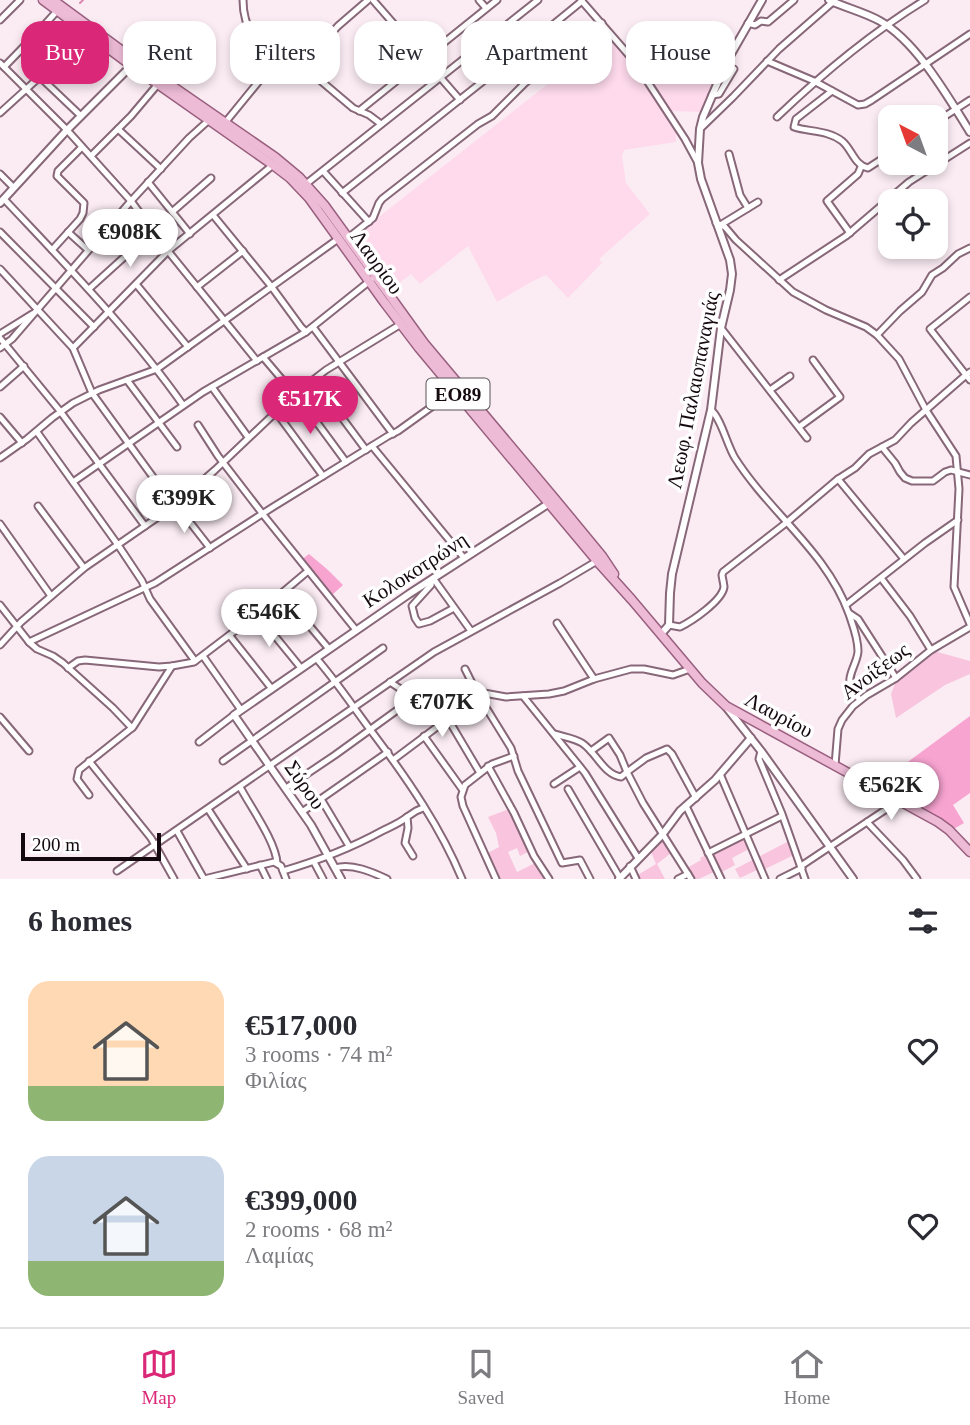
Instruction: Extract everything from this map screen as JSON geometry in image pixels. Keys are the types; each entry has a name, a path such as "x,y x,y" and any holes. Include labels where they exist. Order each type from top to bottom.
{"main road":[{"name":"Λαυρίου","path":"43,0 72,21"},
{"name":"Λαυρίου","path":"54,0 123,54"},
{"name":"Λαυρίου","path":"158,84 209,120 223,125 290,178 309,198 338,239 552,501 597,561 707,689 726,706 943,825 970,852"},
{"name":"Λαυρίου","path":"164,84 291,169 306,184 348,239 401,324 455,390 602,556 632,600"}],"street":[{"path":"0,20 20,0"},
{"path":"243,0 246,21"},
{"path":"340,24 371,0 391,21"},
{"path":"479,0 486,8"},
{"path":"447,39 497,0"},
{"path":"447,72 538,0"},
{"name":"Λεωφ. Παλαιοπαναγιάς","path":"669,625 672,574 711,410 721,328 731,285 732,268 719,224 701,179 698,163 700,128 727,61 762,0"},
{"path":"747,23 755,25 768,22 794,0"},
{"path":"342,193 582,1 600,21"},
{"path":"700,128 832,1 886,25 908,45 941,85 970,132"},
{"path":"777,117 814,81 886,25 922,1"},
{"path":"57,10 39,31 2,65 67,130 131,201 257,361"},
{"path":"767,61 814,81 858,105 865,104 970,34"},
{"path":"612,35 634,61 698,163"},
{"path":"123,74 2,201 89,289 158,369 183,405"},
{"path":"0,113 32,84"},
{"path":"47,84 81,116"},
{"path":"91,156 158,84"},
{"path":"223,125 257,84"},
{"path":"325,84 351,106 369,114 381,124"},
{"path":"359,111 392,84"},
{"path":"306,184 431,84"},
{"path":"446,84 460,100"},
{"path":"348,239 376,214 382,199 492,116 524,84"},
{"path":"712,94 719,94 725,84"},
{"path":"832,91 796,120 794,127 820,132 841,141 862,167 868,169 878,162"},
{"path":"948,114 970,100"},
{"path":"3,347 57,289 148,182 209,120"},
{"path":"118,129 161,169"},
{"path":"779,280 850,233 905,185 970,143"},
{"path":"52,250 82,216 84,203 57,173 82,147"},
{"path":"729,154 740,195 748,208"},
{"path":"73,348 168,251 273,165"},
{"path":"850,233 827,201 858,174 862,167"},
{"path":"323,171 369,222"},
{"path":"0,174 13,187"},
{"path":"172,212 211,178"},
{"path":"148,182 190,234"},
{"path":"758,202 719,224 793,292 810,303 866,327 877,335 899,359 926,410 954,451 958,471 954,587 970,626"},
{"path":"213,215 306,332"},
{"path":"89,289 153,231"},
{"path":"0,232 94,327"},
{"path":"68,232 88,250"},
{"path":"0,458 37,432 60,411 92,393 158,369 338,239"},
{"path":"877,335 922,292 929,276 970,248"},
{"path":"197,287 243,251"},
{"path":"0,269 73,348 92,393 174,506 182,512 210,548"},
{"path":"73,482 183,405 306,332 372,280"},
{"path":"136,284 188,347"},
{"path":"661,634 669,625 680,627 705,610 722,591 723,572 869,454 895,440 926,410 969,376 930,329 970,297"},
{"path":"38,310 0,336 3,347 24,366 60,411 145,526"},
{"path":"0,645 84,568 174,506 295,394 401,324"},
{"path":"313,327 393,433"},
{"path":"721,328 807,438"},
{"path":"264,357 346,462"},
{"path":"799,427 840,397 814,360"},
{"path":"0,387 24,366"},
{"path":"770,390 790,376"},
{"path":"127,380 177,447"},
{"path":"314,380 464,558"},
{"path":"212,387 248,437"},
{"path":"29,642 145,587 393,433 455,390"},
{"path":"711,410 716,414 736,459 786,523 804,540 833,581 846,606 858,652 850,683 860,700"},
{"path":"276,412 323,476"},
{"path":"0,417 22,443"},
{"path":"198,425 262,514 356,630"},
{"path":"37,432 118,545 150,599 195,661"},
{"path":"882,447 901,474 912,481 933,481 948,470 970,475"},
{"path":"838,479 904,559"},
{"name":"Κολοκοτρώνη","path":"199,742 233,715 432,578 552,501"},
{"path":"38,506 84,568"},
{"path":"846,606 958,520"},
{"path":"0,524 51,596"},
{"path":"117,871 434,652 597,561"},
{"path":"68,667 80,660 172,666 195,661 230,636 308,571"},
{"path":"432,578 471,631"},
{"path":"412,606 431,585 432,578"},
{"path":"881,578 931,650"},
{"path":"282,593 329,649"},
{"path":"400,600 412,606 415,618 422,625 454,608"},
{"path":"0,605 29,642 39,651 59,659 132,728"},
{"path":"849,613 858,619 895,678"},
{"path":"257,614 302,668"},
{"path":"557,622 594,679"},
{"name":"Ανοίξεως","path":"835,765 838,726 849,710 931,650 970,626"},
{"path":"230,636 272,689"},
{"path":"223,761 383,648"},
{"path":"203,656 241,710"},
{"path":"316,658 388,752 447,846 462,879"},
{"path":"89,795 78,780 79,770 132,728 172,666"},
{"path":"465,669 511,748 521,776 561,861 564,863 580,860 590,879"},
{"path":"393,760 448,719 463,700 477,693 499,697 523,696 564,691 631,669 673,675 690,669"},
{"path":"390,682 418,695 441,724"},
{"path":"286,788 418,695"},
{"path":"523,696 590,780 638,858"},
{"path":"726,706 853,879"},
{"name":"Σύρου","path":"233,715 302,812 341,879"},
{"path":"0,717 29,751"},
{"path":"448,719 480,773"},
{"path":"568,789 619,878 662,835 675,817 720,774 750,736 751,720"},
{"path":"555,734 575,740 591,751 613,775 621,777 646,758 667,749 696,798"},
{"path":"424,736 463,789"},
{"path":"591,751 609,738 620,755 631,783 689,876 678,879"},
{"path":"761,751 759,759 805,879"},
{"path":"302,812 388,752"},
{"path":"496,879 461,802 466,783 488,766 514,756"},
{"path":"89,761 156,845 174,879"},
{"path":"488,766 534,856 549,879"},
{"path":"554,784 580,767"},
{"path":"720,774 765,879"},
{"path":"240,787 268,837 277,863"},
{"path":"321,799 349,846"},
{"path":"780,879 900,800"},
{"path":"686,806 721,879"},
{"path":"283,871 328,856 424,808"},
{"path":"208,809 247,869"},
{"path":"708,853 782,816"},
{"path":"407,817 405,843 413,856"},
{"path":"867,822 917,879"},
{"path":"177,831 204,879 269,862 280,865 286,879"},
{"path":"314,862 323,879"},
{"path":"260,865 267,879"},
{"path":"631,866 636,879"},
{"path":"335,868 350,867 387,879"}],"shaded area":[{"path":"612,37 626,53 626,84 714,84 701,112 666,113 676,128 676,142 624,150 622,156 626,183 650,214 599,259 602,263 568,298 546,275 497,302 468,246 420,284 411,274 391,289 352,238 548,84 612,84"},
{"path":"309,554 343,585 331,596 301,560"},
{"path":"934,651 970,661 970,674 945,685 896,718 891,694 896,681"},
{"path":"970,716 970,793 953,805 964,823 952,830 877,787 878,784"},
{"path":"509,809 530,851 520,856 517,848 508,852 517,872 535,863 546,879 497,879 486,854 499,847 488,817"},
{"path":"745,836 749,849 732,858 735,865 720,873 718,870 693,879 687,868 701,860 700,858"},
{"path":"662,839 671,853 657,864 665,879 637,879 636,876 656,864 650,849"},
{"path":"789,841 794,855 740,878 735,869"}],"waterway":[{"path":"80,3 83,0"}]}
